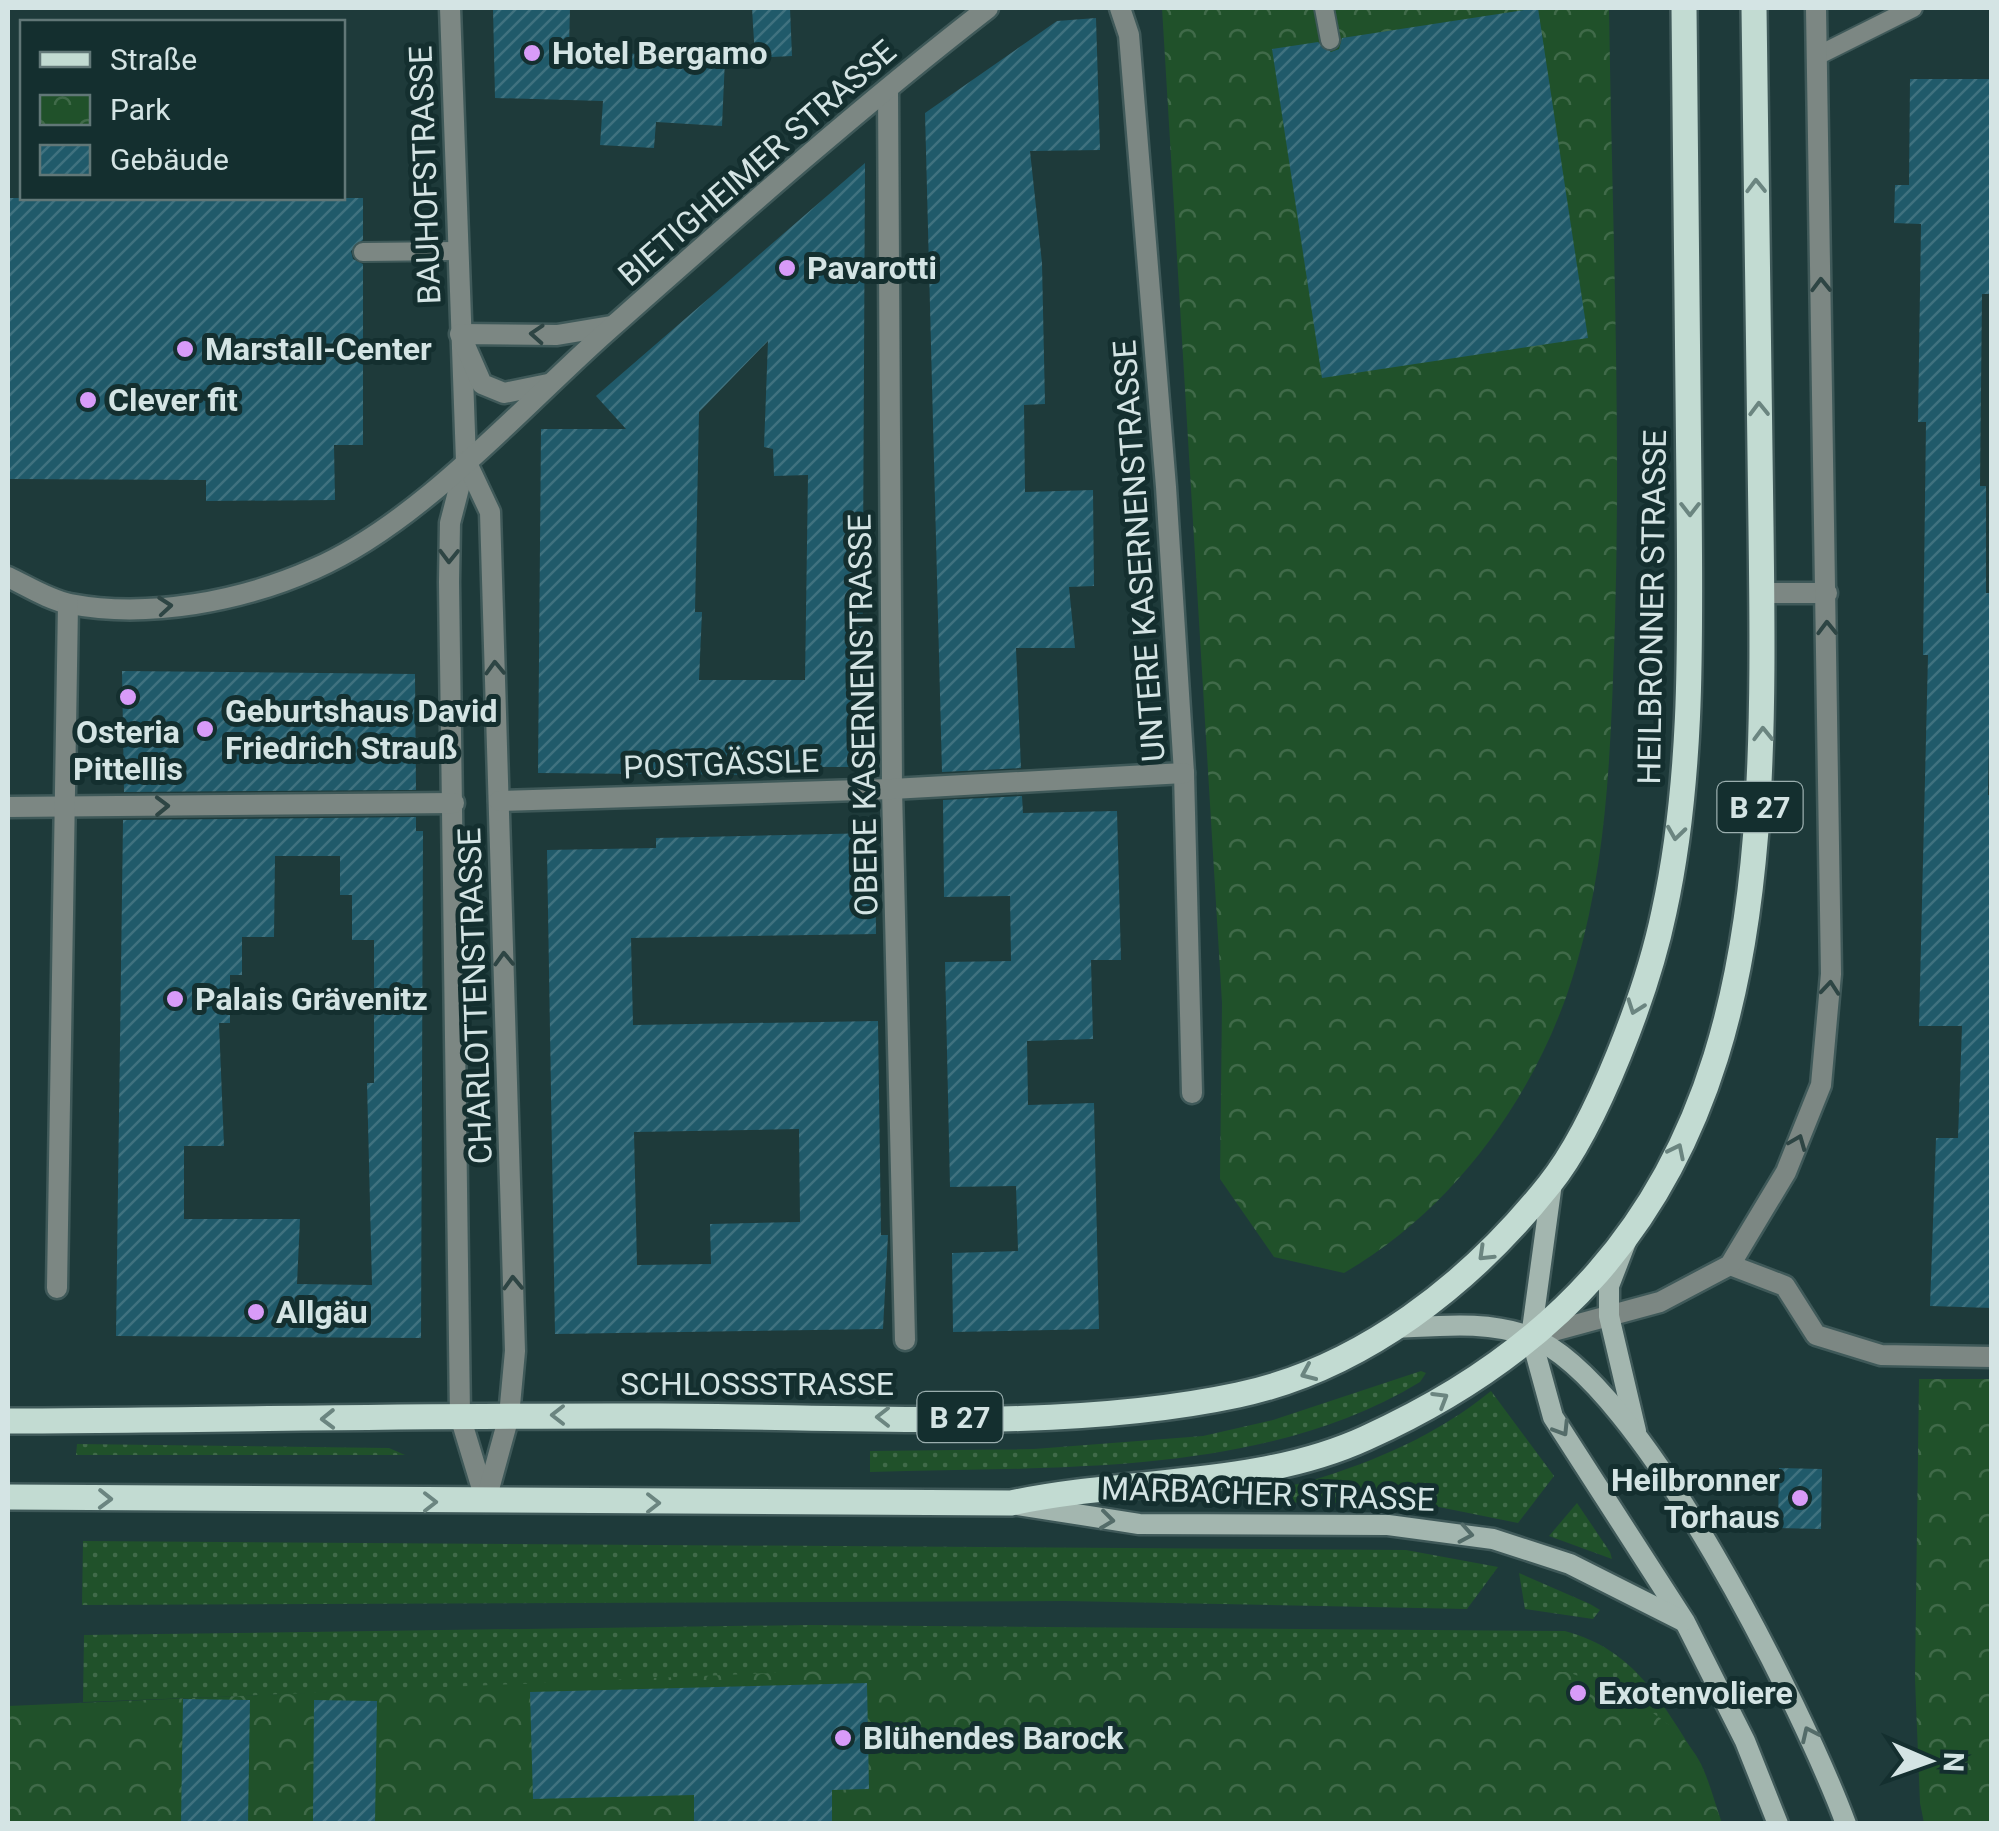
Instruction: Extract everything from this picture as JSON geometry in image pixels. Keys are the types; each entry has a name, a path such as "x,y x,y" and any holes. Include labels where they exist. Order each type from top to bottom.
{"main road":[{"name":"HEILBRONNER STRASSE","path":"1552,1182 1573,1149 1636,1005 1664,914 1679,811 1690,576 1684,8"},
{"name":"B 27","path":"8,1497 1011,1503 1074,1490 1294,1462 1361,1441 1416,1414 1531,1337 1628,1235 1676,1157 1714,1069 1738,982 1754,884 1763,753 1754,8"},
{"name":"SCHLOSSSTRASSE","path":"8,1422 460,1416 1010,1417 1186,1404 1295,1379 1395,1328 1489,1250 1552,1182"},
{"path":"1552,1182 1531,1337 1554,1417 1685,1622 1745,1742 1778,1824"},
{"path":"1628,1235 1610,1286 1609,1316 1638,1438"},
{"path":"1395,1328 1467,1325 1531,1337 1579,1367 1638,1438 1726,1576 1784,1681 1846,1824"},
{"name":"MARBACHER STRASSE","path":"1011,1503 1139,1524 1388,1525 1494,1538 1570,1564 1685,1622"}],"street":[{"name":"BAUHOFSTRASSE","path":"450,8 466,460"},
{"name":"BIETIGHEIMER STRASSE","path":"8,577 68,604 169,607 252,592 300,574 382,530 888,89 988,8"},
{"name":"UNTERE KASERNENSTRASSE","path":"1120,8 1129,35 1143,189 1184,774 1192,1093"},
{"path":"1531,1337 1660,1302 1730,1265 1786,1172 1821,1086 1831,974 1816,8"},
{"name":"OBERE KASERNENSTRASSE","path":"888,89 892,789 905,1340"},
{"name":"BIETIGHEIMER STRASSE","path":"460,334 557,335 613,326"},
{"path":"460,334 482,384 504,392 550,384"},
{"name":"CHARLOTTENSTRASSE","path":"466,460 490,512 514,1351 509,1416 486,1502"},
{"name":"CHARLOTTENSTRASSE","path":"466,460 450,523 460,1416 486,1502"},
{"path":"1762,594 1827,593"},
{"path":"57,1288 68,604"},
{"name":"POSTGÄSSLE","path":"500,801 892,789 1184,774"},
{"path":"8,807 454,803"},
{"path":"1730,1265 1784,1286 1816,1336 1881,1355 1992,1357"}],"lane":[{"path":"1324,8 1330,40"},
{"path":"1817,56 1879,16 1913,8"},
{"path":"363,252 456,252"}],"green space":[{"path":"1162,8 1609,8 1617,544 1606,795 1587,924 1560,1012 1540,1058 1489,1142 1422,1215 1344,1273 1274,1257 1220,1179 1222,1003"},
{"path":"1421,1371 1426,1373 1420,1382 1358,1413 1292,1436 1223,1452 1081,1466 870,1472 870,1451 1034,1449 1203,1436 1273,1420"},
{"path":"1919,1379 1991,1379 1991,1823 1924,1823 1920,1803 1915,1679"},
{"path":"1491,1391 1554,1476 1518,1523 1424,1504 1250,1502 1242,1497 1359,1465 1427,1434"},
{"path":"77,1444 389,1448 405,1455 76,1455"},
{"path":"1577,1503 1610,1552 1612,1559 1549,1536"},
{"path":"83,1541 1406,1550 1498,1567 1467,1609 1065,1601 82,1605"},
{"path":"1519,1573 1600,1610 1593,1619 1525,1609"},
{"path":"809,1625 1565,1631 1611,1651 1629,1665 1659,1699 1699,1761 1668,1726 1617,1690 854,1824 375,1691 83,1702 84,1635"},
{"name":"Blühendes Barock","path":"864,1669 1568,1672 1624,1696 1677,1732 1701,1764 1722,1823 8,1823 8,1706"}],"building":[{"path":"493,8 570,8 569,50 725,59 722,126 656,122 654,148 600,145 603,101 495,98"},
{"path":"752,8 790,8 792,56 755,58"},
{"path":"1538,8 1588,338 1322,378 1272,49 1318,42 1331,52 1339,49 1342,38"},
{"path":"1096,18 1100,150 1030,151 1042,263 1045,404 1024,405 1025,492 1093,490 1094,586 1069,587 1075,648 1016,648 1021,768 942,772 925,113 1057,21"},
{"path":"1910,79 1992,79 1992,294 1982,294 1980,486 1986,486 1986,593 1992,593 1988,795 1992,795 1992,1308 1930,1306 1936,1138 1958,1138 1962,1026 1919,1026 1928,655 1923,655 1926,422 1918,422 1921,224 1894,223 1895,185 1909,185"},
{"path":"865,163 862,767 777,767 777,775 538,773 541,429 626,429 596,396","holes":["768,341 764,447 773,449 774,476 808,475 805,680 699,680 702,612 695,612 699,412"]},
{"name":"Marstall-Center","path":"8,198 363,198 363,240 351,251 353,259 363,264 363,445 334,445 335,500 206,501 206,480 8,479"},
{"path":"122,671 415,674 416,790 124,792"},
{"path":"1022,796 1023,813 1117,811 1121,960 1091,960 1093,1039 1027,1041 1028,1105 1094,1103 1099,1329 953,1332 952,1253 1018,1251 1016,1186 950,1187 945,962 1011,961 1010,896 944,897 943,800"},
{"path":"416,817 416,831 423,831 421,1338 116,1336 123,820","holes":["275,856 340,856 340,895 352,895 352,940 374,940 374,1083 367,1083 372,1285 297,1284 300,1219 184,1219 184,1146 224,1146 219,1023 230,1023 230,975 242,975 242,937 274,937"]},
{"path":"875,833 876,934 631,938 633,1025 878,1021 881,1235 888,1235 883,1329 555,1334 547,850 656,848 656,838","holes":["799,1129 800,1222 710,1224 711,1264 637,1265 634,1132"]},
{"name":"Heilbronner Torhaus","path":"1779,1468 1822,1469 1821,1529 1778,1528"},
{"path":"867,1683 869,1789 832,1790 832,1824 694,1824 694,1795 533,1799 530,1692"},
{"path":"183,1699 250,1700 248,1824 181,1824"},
{"path":"314,1700 377,1701 375,1824 313,1824"}],"place":[{"name":"Hotel Bergamo","path":"532,53"},
{"name":"Pavarotti","path":"787,268"},
{"name":"Marstall-Center","path":"185,349"},
{"name":"Clever fit","path":"88,400"},
{"name":"Osteria Pittellis","path":"128,697"},
{"name":"Geburtshaus David Friedrich Strauß","path":"205,729"},
{"name":"Palais Grävenitz","path":"175,999"},
{"name":"Allgäu","path":"256,1312"},
{"name":"Heilbronner Torhaus","path":"1800,1498"},
{"name":"Exotenvoliere","path":"1578,1693"},
{"name":"Blühendes Barock","path":"843,1738"}]}
